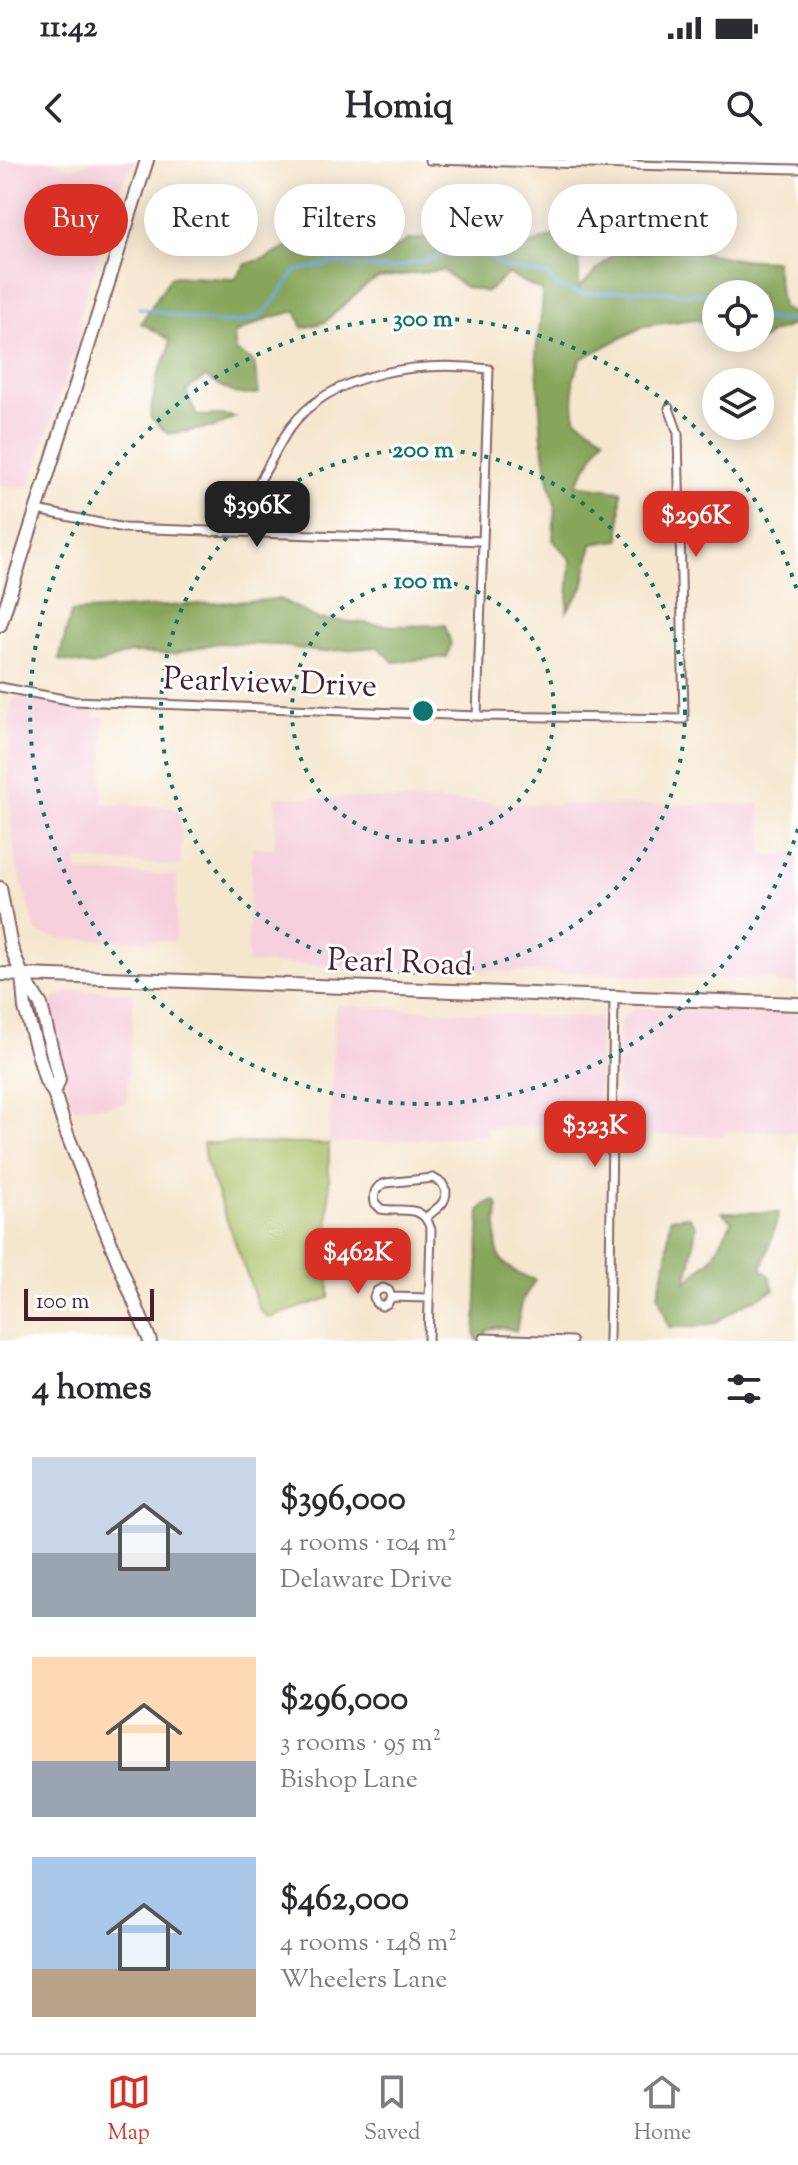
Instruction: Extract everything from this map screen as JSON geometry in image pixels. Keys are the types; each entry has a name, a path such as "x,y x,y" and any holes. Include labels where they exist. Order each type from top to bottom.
{"main road":[{"path":"0,625 147,160"},
{"path":"0,888 11,947 22,975 41,1005 59,1080 54,1093 67,1134 150,1341"},
{"name":"Pearl Road","path":"0,974 798,1004"}],"street":[{"path":"429,160 798,169"},
{"path":"212,532 249,497 290,428 312,405 344,384 409,369 457,365 489,369 477,716"},
{"name":"Pearlview Drive","path":"0,687 74,701 477,716 684,719 678,433 669,408"},
{"path":"37,510 124,528 483,541"},
{"path":"609,1341 614,998"},
{"path":"426,1218 445,1200 446,1191 438,1180 386,1183 375,1190 375,1203 381,1209 416,1211 426,1218 431,1230 428,1341"},
{"path":"391,1297 429,1298"},
{"path":"484,1338 572,1341"}],"shaded area":[{"path":"0,160 53,160 72,168 92,160 135,160 122,184 24,184 24,256 99,256 79,317 81,330 30,488 0,485"},
{"path":"15,696 95,708 94,719 104,717 102,803 170,807 179,812 182,838 180,866 78,860 76,872 177,875 175,941 60,939 37,933 15,860 8,778 10,709"},
{"path":"276,796 584,805 760,804 763,854 798,854 798,984 776,984 775,980 247,963 252,847 275,848"},
{"path":"79,990 134,992 127,1104 73,1108 50,1009 54,998"},
{"path":"335,1005 600,1017 599,1124 488,1128 488,1135 329,1144"},
{"path":"636,1008 798,1014 798,1132 724,1131 724,1136 615,1135 620,1021"}],"green space":[{"path":"548,238 548,256 579,256 579,288 611,256 721,256 775,261 782,307 792,313 798,311 798,323 774,332 774,280 702,280 702,322 695,319 644,326 581,359 573,381 575,418 604,437 576,485 621,491 620,540 592,544 583,588 567,611 571,560 553,540 555,505 542,439 536,352 542,291 508,274 487,292 465,287 442,270 378,278 325,322 303,328 296,311 269,318 234,334 236,351 254,362 259,393 237,393 205,377 186,391 197,416 235,417 216,427 168,434 150,417 157,377 168,353 170,340 141,323 171,276 235,279 246,264 274,254 405,256 405,242 421,239 421,256 532,256 532,244"},
{"path":"280,599 318,619 396,626 445,625 451,644 447,657 394,662 378,647 320,652 277,645 217,643 174,654 130,653 92,666 59,660 71,612"},
{"path":"203,1143 329,1144 329,1298 269,1318 260,1311 205,1160"},
{"path":"495,1201 498,1205 496,1243 502,1261 509,1268 535,1280 523,1299 516,1331 494,1328 478,1341 475,1335 480,1210"},
{"path":"722,1212 779,1213 761,1268 770,1277 774,1290 715,1323 669,1327 658,1294 667,1257 670,1218 688,1216 696,1226 686,1282 713,1257 732,1221"}],"waterway":[{"path":"139,308 197,320 242,322 261,315 295,271 331,263 392,269 450,253 489,256 503,267 547,275 557,286 583,294 641,290 702,294"},
{"path":"774,319 798,317"}]}
